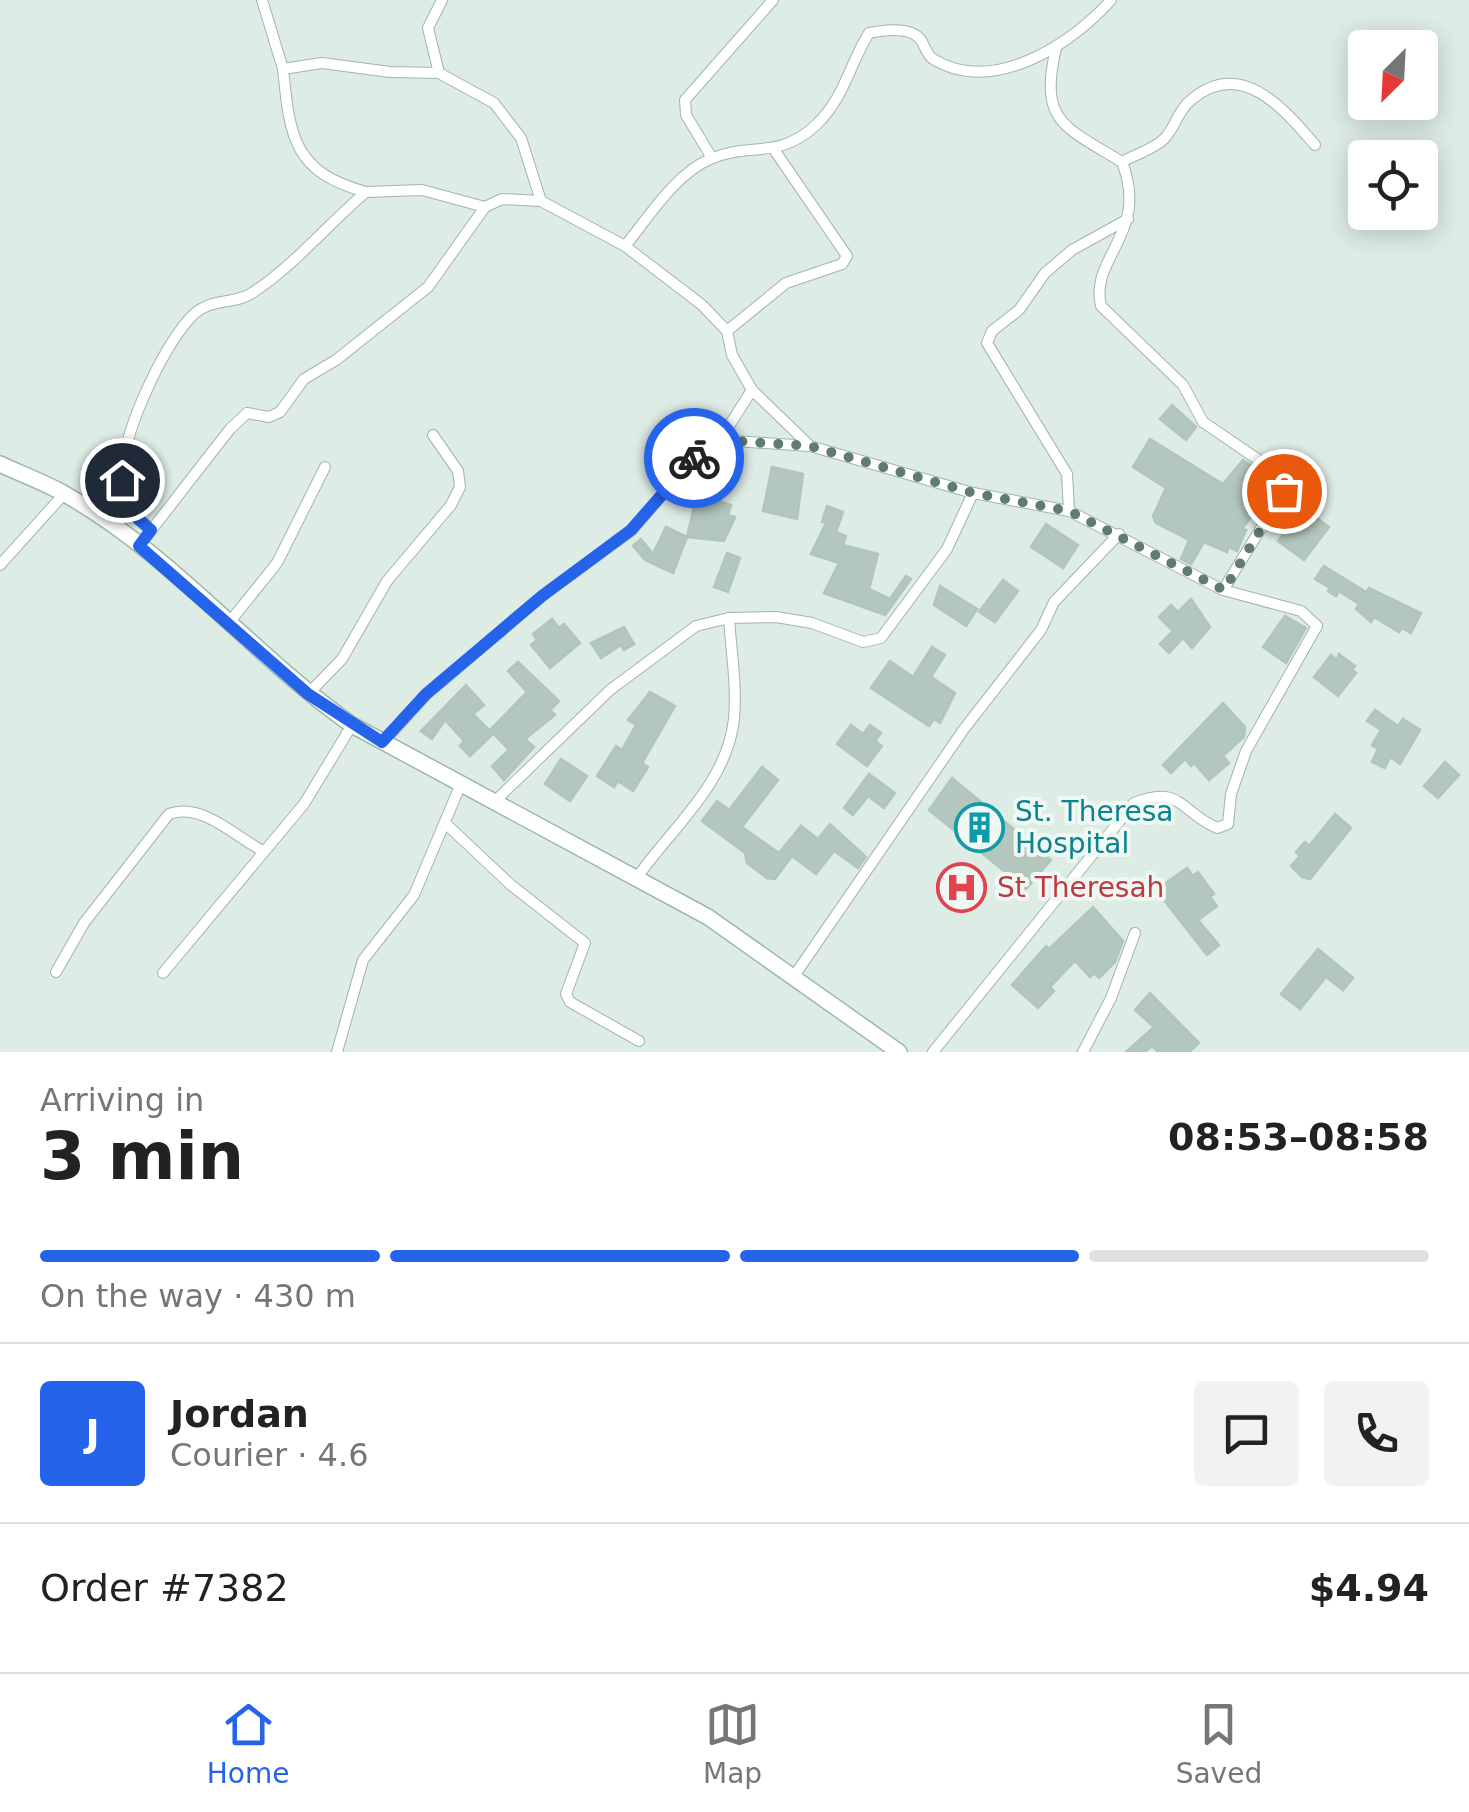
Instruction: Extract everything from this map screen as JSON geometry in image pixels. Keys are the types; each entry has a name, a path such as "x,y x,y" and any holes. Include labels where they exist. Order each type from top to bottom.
{"street":[{"path":"262,0 283,70 290,137 301,154 342,185 366,192"},
{"path":"439,72 428,28 442,0"},
{"path":"712,158 686,115 685,100 773,0"},
{"path":"625,246 668,194 712,158 775,151 812,128 840,99 870,33 916,35 932,58 962,68 1001,70 1056,48 1111,0"},
{"path":"1056,48 1048,97 1053,112 1122,162 1129,218 1103,273 1098,293 1100,306 1183,384 1203,422 1286,478 1284,491 1224,590"},
{"path":"283,70 322,63 390,72 439,72 494,103 521,138 541,201"},
{"path":"1122,162 1163,140 1193,97 1223,85 1245,86 1266,93 1314,145"},
{"path":"727,331 786,283 842,264 847,256 797,189 775,151"},
{"path":"151,530 131,513 122,480 128,442 153,377 190,317 216,300 246,296 259,288 366,192 377,188 422,190 485,208"},
{"path":"139,546 247,414 270,417 280,412 304,380 336,360 428,287 485,208 502,199 541,201 625,246 702,305 727,331 732,354 752,390 810,446"},
{"path":"1069,511 1068,474 987,342 999,325 1019,310 1044,272 1072,250 1129,218"},
{"path":"382,742 426,694 542,596 631,530 697,455 720,440 752,390"},
{"path":"308,694 342,659 387,582 451,505 460,488 458,470 433,436"},
{"path":"720,440 810,446 973,493 1069,511 1224,590 1300,611 1317,626 1246,751 1231,794 1228,824 1217,828 1207,824 1175,797 1152,796 1134,803 933,1052"},
{"path":"0,464 64,494 139,546 308,694 352,725 708,916 899,1052"},
{"path":"228,624 277,563 305,516 325,467"},
{"path":"493,803 562,733 682,633 729,618 776,616 812,623 863,642 881,638 947,549 973,493"},
{"path":"0,566 64,494"},
{"path":"792,979 964,729 1041,630 1054,602 1119,534"},
{"path":"638,876 676,831 723,759 734,720 729,618"},
{"path":"163,973 304,804 352,725"},
{"path":"337,1052 363,960 414,896 460,786"},
{"path":"56,972 84,923 169,814 184,809 203,814 263,852"},
{"path":"446,823 511,885 585,943 566,994 570,1002 640,1042"},
{"path":"1082,1052 1111,998 1134,933"}],"building":[{"path":"1172,405 1196,427 1186,440 1160,419"},
{"path":"1150,439 1223,484 1243,460 1276,483 1242,529 1246,530 1237,551 1229,547 1227,552 1204,542 1191,564 1181,559 1189,540 1156,523 1153,516 1166,488 1133,467"},
{"path":"772,467 803,474 797,519 763,511"},
{"path":"697,493 731,505 728,515 735,517 724,541 687,537"},
{"path":"827,506 843,512 836,532 846,536 843,545 878,554 869,589 890,599 906,576 911,579 885,615 824,593 839,563 811,554 826,523 822,522"},
{"path":"1303,508 1329,527 1304,560 1278,541"},
{"path":"1046,524 1078,545 1063,568 1031,547"},
{"path":"666,527 687,537 673,573 645,560 633,546 641,539 653,554"},
{"path":"727,553 740,558 728,592 714,587"},
{"path":"1324,566 1366,592 1369,588 1421,613 1411,633 1402,628 1399,632 1374,617 1371,622 1356,609 1359,604 1339,591 1336,596 1328,591 1330,588 1315,579"},
{"path":"1003,580 1018,591 995,622 979,612"},
{"path":"940,586 977,609 966,626 934,605"},
{"path":"1191,599 1210,627 1192,648 1183,638 1169,653 1160,644 1173,631 1159,617 1171,605 1178,612"},
{"path":"1285,616 1306,628 1286,663 1263,647"},
{"path":"552,619 559,628 564,624 580,643 550,668 531,645 537,640 533,634"},
{"path":"624,627 634,644 624,650 621,645 601,658 591,643"},
{"path":"932,647 945,655 931,677 955,693 940,723 934,719 929,726 871,688 890,661 913,677"},
{"path":"1339,654 1355,666 1352,670 1356,673 1338,696 1314,677 1331,655 1337,660"},
{"path":"518,662 559,701 550,710 555,715 525,739 534,747 504,780 492,766 509,750 490,730 527,692 508,671"},
{"path":"466,685 484,705 473,714 493,734 470,756 460,746 464,741 445,720 432,739 421,731"},
{"path":"650,692 675,706 642,763 648,767 633,791 618,781 614,787 597,776 616,746 622,750 636,725 628,720"},
{"path":"1223,703 1245,727 1244,737 1223,756 1229,763 1209,780 1185,759 1171,773 1163,765"},
{"path":"1375,710 1398,726 1403,719 1420,730 1400,764 1390,757 1385,768 1372,762 1378,749 1372,745 1381,730 1367,721"},
{"path":"851,725 863,734 870,725 881,733 875,741 882,746 867,766 837,744"},
{"path":"561,759 587,776 570,801 545,784"},
{"path":"1445,762 1459,775 1438,798 1424,786"},
{"path":"762,767 778,780 742,827 779,853 801,826 818,839 830,824 866,857 858,868 834,851 816,874 792,856 775,879 767,878 747,863 745,853 702,821 717,801 729,810"},
{"path":"869,774 895,793 884,808 868,796 853,815 844,808"},
{"name":"St. Theresa Hospital","path":"952,778 1051,860 1026,889 929,810"},
{"path":"1335,814 1351,828 1310,879 1302,877 1291,866 1300,856 1296,852 1305,842 1309,846"},
{"path":"1187,868 1193,876 1198,872 1214,894 1210,897 1217,906 1198,920 1219,945 1207,955 1156,890"},
{"path":"1093,907 1123,941 1115,962 1099,978 1094,973 1090,977 1075,961 1050,987 1054,991 1038,1008 1012,985 1046,946 1049,949"},
{"path":"1318,949 1353,978 1343,990 1326,977 1300,1009 1281,994"},
{"path":"1150,993 1199,1043 1189,1052 1158,1052 1152,1046 1145,1052 1126,1052 1154,1027 1135,1010"}],"way so far":[{"path":"694,458 720,440 810,446 844,460 973,493 1069,511 1224,590 1284,491"}],"place":[{"name":"St. Theresa Hospital","path":"980,827"},
{"name":"St Theresah","path":"962,887"}],"route":[{"path":"122,480 131,513 151,530 139,546 308,694 382,742 426,694 542,596 631,530 694,458"}]}
